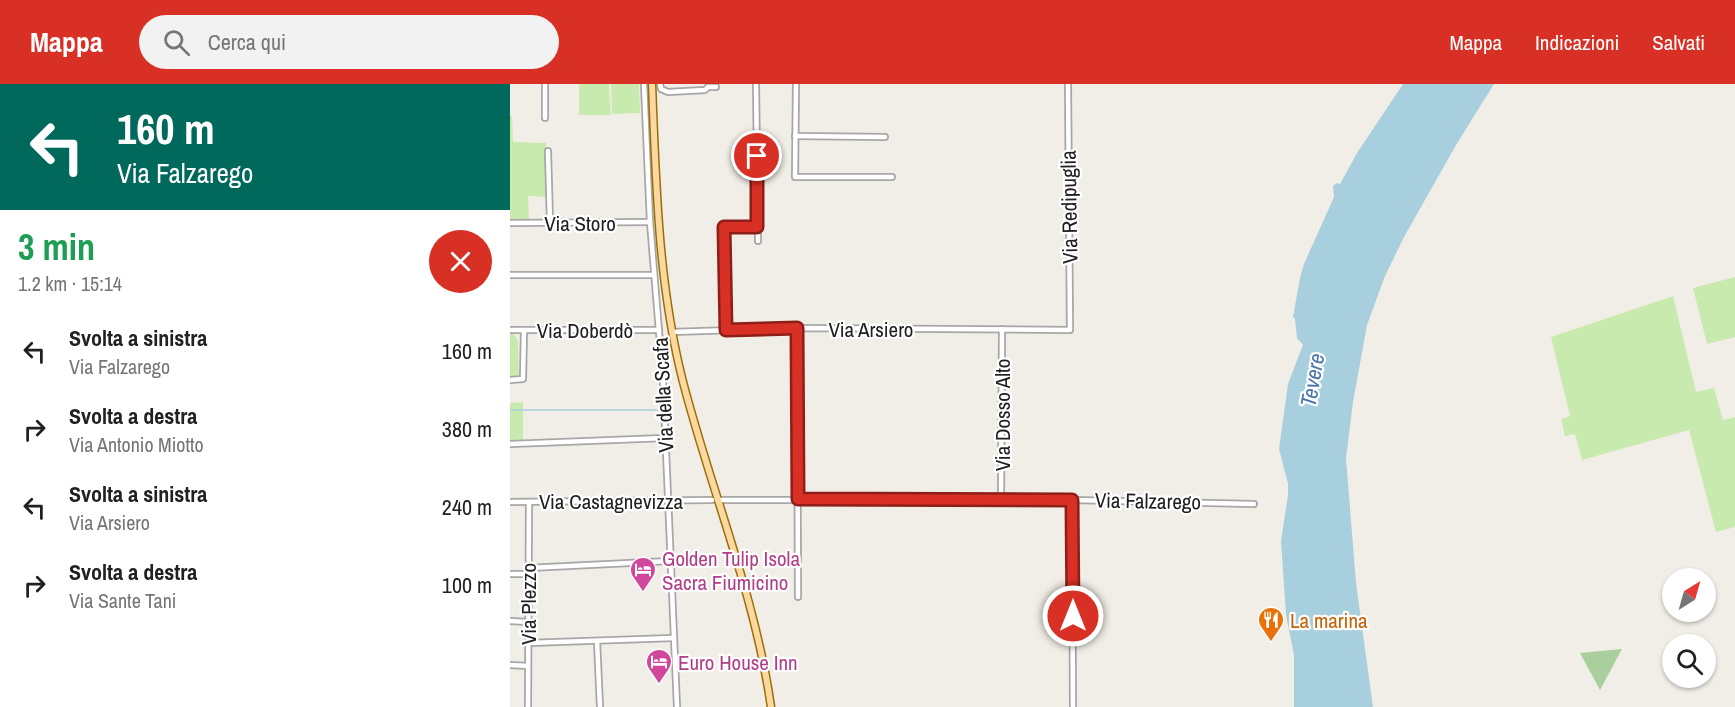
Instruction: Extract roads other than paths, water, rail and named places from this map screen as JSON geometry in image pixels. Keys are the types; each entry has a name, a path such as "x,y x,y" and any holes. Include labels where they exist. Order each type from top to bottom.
{"main road":[{"path":"652,84 658,229 672,332 715,500 756,629 771,707"}],"street":[{"path":"545,84 545,118"},
{"name":"Via della Scafa","path":"644,84 653,275 659,330 665,438 677,707"},
{"path":"660,84 662,89 668,92 705,90 708,87 716,87"},
{"path":"756,84 758,241"},
{"path":"796,84 795,177 892,177"},
{"name":"Via Redipuglia","path":"1068,84 1070,330"},
{"path":"795,136 885,137"},
{"path":"548,151 550,223"},
{"name":"Via Storo","path":"510,224 650,222"},
{"path":"726,330 724,227 757,227"},
{"path":"510,275 653,275"},
{"path":"797,328 798,597"},
{"name":"Via Arsiero","path":"672,332 797,328 1070,330"},
{"name":"Via Dosso Alto","path":"1001,501 1002,329"},
{"name":"Via Doberdò","path":"510,330 659,330"},
{"path":"510,380 523,379 524,330"},
{"path":"510,444 665,438"},
{"name":"Via Falzarego","path":"715,500 1072,500 1254,504"},
{"name":"Via Castagnevizza","path":"510,502 715,500"},
{"path":"1072,500 1073,707"},
{"name":"Via Plezzo","path":"528,707 529,502"},
{"path":"510,574 670,561"},
{"path":"510,621 528,622"},
{"path":"528,644 673,638"},
{"path":"597,641 600,707"},
{"path":"510,665 528,666"}],"water":[{"name":"Tevere","path":"1403,84 1494,84 1456,145 1404,237 1385,276 1367,325 1353,402 1346,458 1356,583 1373,707 1294,707 1294,655 1286,615 1281,541 1288,484 1279,449 1288,384 1303,345 1297,338 1293,317 1304,264 1334,197 1333,186 1340,184 1357,153"}],"waterway":[{"path":"510,410 660,410"}],"place":[{"name":"Golden Tulip Isola Sacra Fiumicino","path":"643,593"},
{"name":"La marina","path":"1271,643"},
{"name":"Euro House Inn","path":"659,685"}]}
